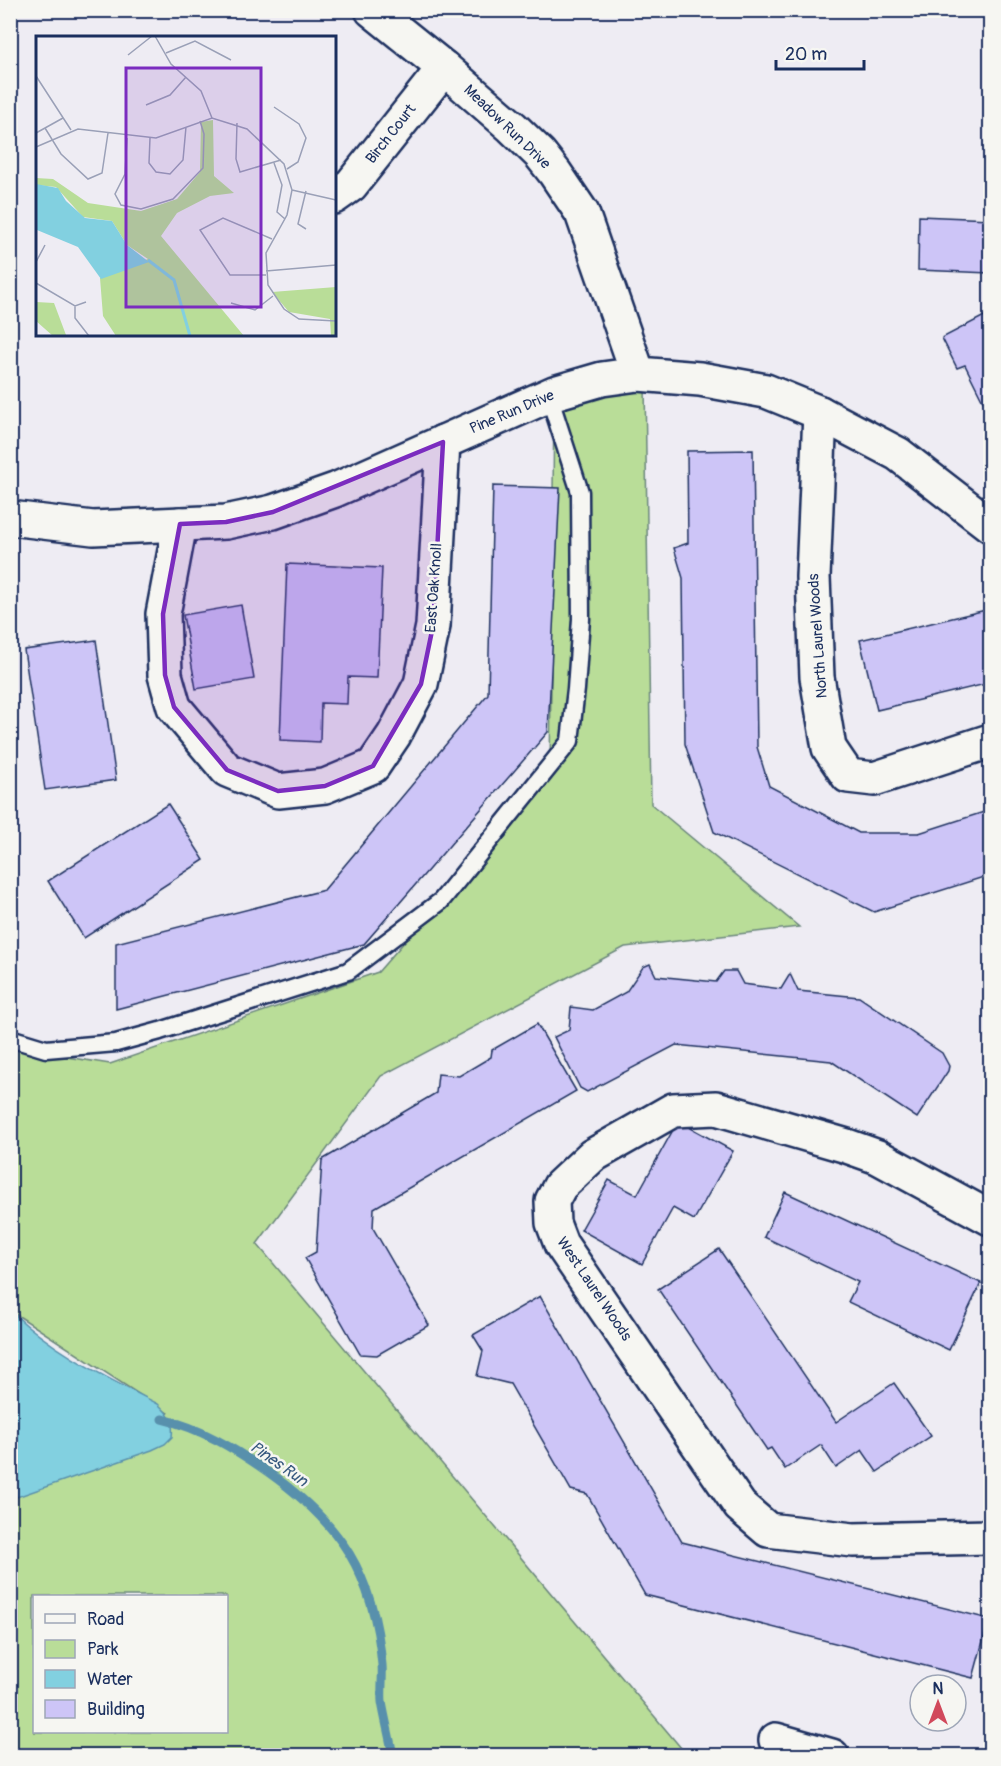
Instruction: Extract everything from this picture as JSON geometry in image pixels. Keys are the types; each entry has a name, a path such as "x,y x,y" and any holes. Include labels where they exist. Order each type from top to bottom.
{"street":[{"name":"Meadow Run Drive","path":"372,10 444,68 540,154 582,213 638,374"},
{"name":"Birch Court","path":"336,196 351,185 444,68"},
{"name":"Pine Run Drive","path":"10,518 93,528 226,522 273,512 335,490 549,396 602,379 638,374 700,379 766,391 820,413 898,454 990,525"},
{"name":"North Laurel Woods","path":"820,413 813,577 817,677 830,748 848,776 874,778 990,741"},
{"name":"East Oak Knoll","path":"180,524 163,614 165,675 174,707 227,770 278,791 326,786 372,766 394,735 421,684 433,626 444,442"},
{"name":"West Laurel Woods","path":"990,1218 878,1157 716,1108 673,1110 592,1156 560,1186 552,1201 553,1222 561,1244 740,1506 768,1530 853,1540 990,1537"},
{"path":"776,1740 832,1755"}],"lane":[{"path":"10,1038 46,1049 116,1043 182,1024 348,971 441,901 570,741 581,619 580,492 549,396"}],"highlighted area":[{"path":"443,442 433,626 421,684 373,766 325,786 278,791 227,770 174,707 165,675 163,614 180,524 226,522 273,512"}],"green space":[{"path":"645,384 651,804 799,927 625,947 381,1076 257,1244 687,1755 11,1755 11,1478 168,1413 11,1311 10,1048 110,1064 378,972 550,775 554,401"}],"water":[{"path":"11,1311 27,1326 62,1351 158,1404 170,1418 172,1437 165,1444 152,1450 11,1499"}],"building":[{"path":"919,216 990,219 990,273 918,270"},
{"path":"990,313 990,402 985,405 965,365 957,368 942,338"},
{"path":"753,450 757,747 769,786 859,833 919,833 990,810 990,875 874,912 714,832 685,744 683,578 674,548 688,543 687,451"},
{"path":"493,486 560,488 548,732 364,944 116,1009 116,943 324,890 488,694"},
{"path":"287,564 382,568 377,678 348,677 347,704 321,703 320,742 280,740"},
{"path":"241,605 254,679 196,689 183,615"},
{"path":"990,609 990,683 877,710 860,640"},
{"path":"96,640 116,780 45,790 24,650"},
{"path":"168,804 204,860 84,938 48,881"},
{"path":"650,964 656,976 716,982 724,971 736,971 743,984 781,989 790,974 798,991 859,997 942,1053 949,1066 948,1071 917,1118 831,1061 676,1045 587,1092 580,1088 554,1037 569,1030 571,1007 593,1010 626,992 643,967"},
{"path":"537,1024 576,1091 374,1208 373,1228 429,1325 377,1355 360,1354 305,1258 316,1252 322,1160 436,1093 438,1074 459,1076 491,1057 492,1050"},
{"path":"678,1121 733,1151 694,1220 673,1208 642,1264 581,1230 609,1180 637,1195"},
{"path":"785,1192 981,1283 949,1350 848,1302 858,1282 764,1237"},
{"path":"719,1249 836,1422 894,1383 931,1436 877,1472 862,1450 836,1468 821,1445 785,1469 771,1448 767,1450 658,1289"},
{"path":"540,1296 682,1542 989,1619 973,1678 968,1677 968,1673 953,1673 645,1595 587,1494 571,1490 510,1384 477,1376 483,1351 473,1335"}],"waterway":[{"name":"Pines Run","path":"162,1419 190,1428 243,1455 294,1491 334,1532 362,1578 371,1604 382,1665 382,1702 393,1756"}]}
